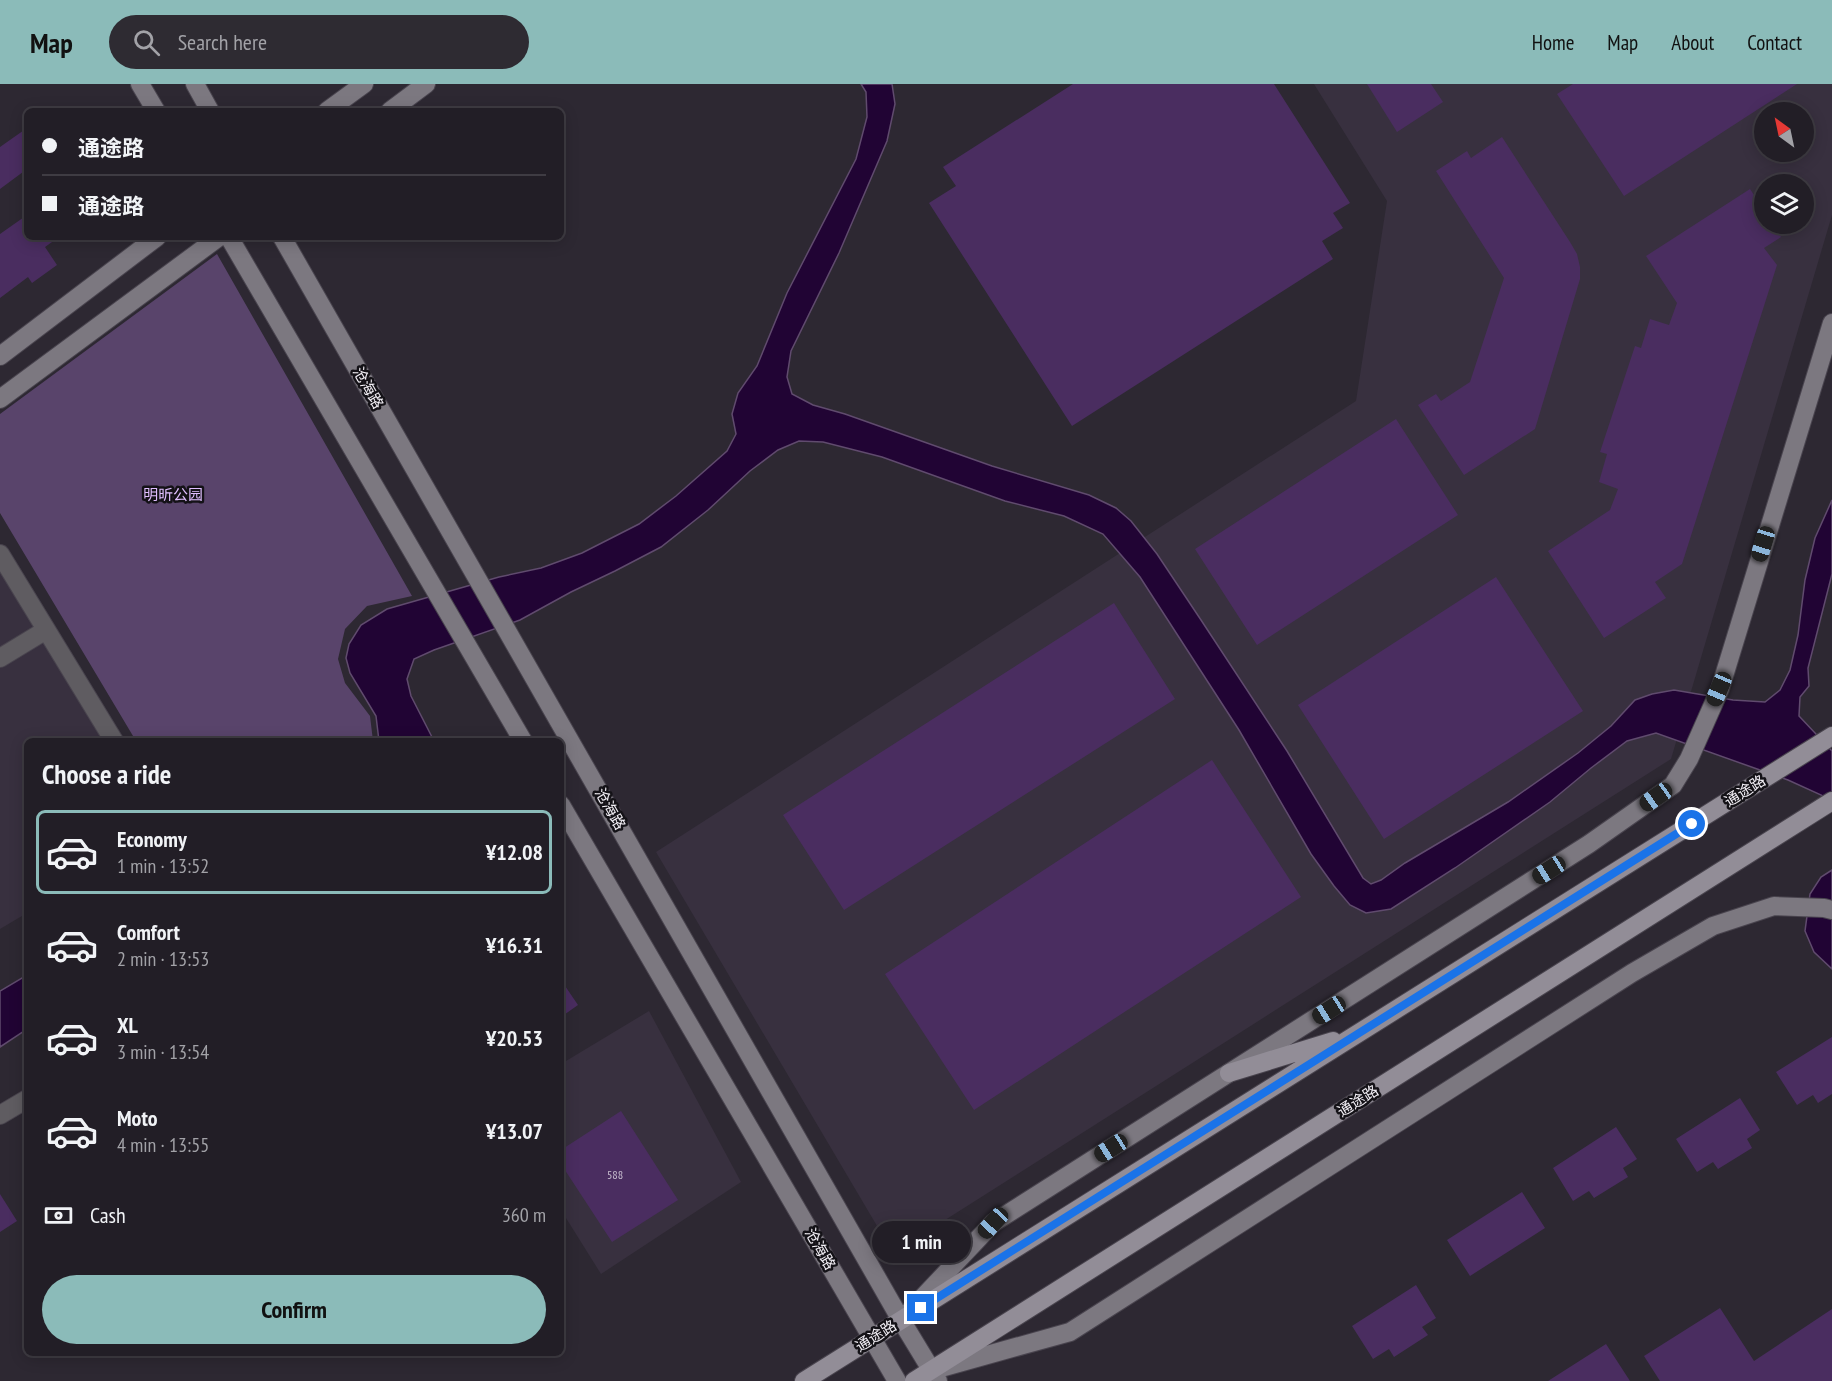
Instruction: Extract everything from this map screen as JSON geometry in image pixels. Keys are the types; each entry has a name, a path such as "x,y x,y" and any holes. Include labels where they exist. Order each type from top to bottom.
{"main road":[{"path":"140,84 154,108"},
{"path":"195,84 208,108"},
{"path":"331,108 364,84"},
{"path":"394,108 426,84"},
{"path":"0,356 153,240"},
{"path":"0,399 215,240"},
{"path":"231,240 521,738"},
{"name":"沧海路","path":"284,240 935,1376"},
{"path":"902,1320 993,1223 1588,844 1673,785 1689,759 1719,689 1832,323"},
{"name":"通途路","path":"804,1381 1832,736"},
{"name":"通途路","path":"914,1381 935,1376 1827,804"},
{"name":"沧海路","path":"564,811 897,1381"},
{"path":"935,1376 1070,1332 1632,973 1713,926 1774,906 1832,910"},
{"path":"1229,1073 1358,1034"}],"street":[{"path":"0,554 112,738"},
{"path":"0,658 46,630"},
{"path":"0,1115 24,1101"}],"shaded area":[{"path":"861,84 892,84 895,104 887,141 839,253 791,351 787,377 792,394 813,405 845,414 992,466 1089,495 1116,508 1131,521 1157,554 1287,751 1363,878 1371,884 1508,802 1578,753 1611,726 1635,700 1674,690 1733,700 1765,702 1780,690 1790,670 1798,635 1805,580 1815,538 1832,500 1832,574 1808,668 1809,686 1800,697 1799,716 1832,751 1832,800 1788,780 1656,733 1627,741 1550,802 1391,909 1366,913 1350,905 1311,854 1239,730 1140,577 1103,534 1064,516 1005,501 882,457 823,442 799,441 778,450 661,547 520,620 414,659 407,679 411,696 432,738 379,738 376,716 350,673 346,658 349,644 361,625 387,609 499,577 541,568 582,553 639,524 676,496 727,451 736,434 732,414 738,393 757,366 787,293 856,159 867,117 866,92"},
{"path":"1314,84 1832,84 1832,215 1671,759 893,1253 656,852 1356,401 1387,201"},
{"path":"0,563 39,627 0,651"},
{"path":"46,635 107,738 24,738 24,915 0,929 0,663"},
{"path":"1832,870 1832,969 1814,952 1805,931 1810,894 1821,877"},
{"path":"24,977 24,1031 0,1047 0,991"},
{"path":"649,1011 741,1182 601,1274 564,1215 564,1062"}],"green space":[{"name":"明昕公园","path":"217,254 412,596 367,606 345,629 338,659 345,683 370,716 373,738 134,738 0,513 0,414"}],"building":[{"path":"1073,84 1274,84 1350,203 1333,213 1343,228 1322,241 1333,259 1072,426 929,203 956,186 943,167"},
{"path":"1367,84 1431,84 1443,102 1397,132"},
{"path":"1573,84 1797,84 1769,102 1754,102 1754,112 1624,196 1557,94"},
{"path":"24,130 24,171 0,189 0,147"},
{"path":"1502,137 1577,254 1580,279 1535,429 1464,475 1418,405 1436,394 1441,401 1470,382 1504,278 1436,171 1467,151 1471,158"},
{"path":"1750,189 1754,195 1754,234 1779,234 1781,237 1764,248 1777,265 1682,564 1655,582 1666,598 1604,638 1548,551 1610,510 1618,489 1599,482 1607,454 1600,452 1635,346 1641,348 1650,319 1669,325 1677,303 1646,256"},
{"path":"24,217 24,240 55,240 45,247 57,265 32,283 28,277 0,298 0,234"},
{"path":"1396,419 1458,515 1257,645 1195,549"},
{"path":"1496,577 1583,711 1384,839 1298,705"},
{"path":"1114,603 1175,699 844,910 783,815"},
{"path":"1212,760 1301,897 974,1110 885,974"},
{"path":"564,984 578,1005 564,1015"},
{"path":"1832,1037 1832,1094 1818,1103 1813,1095 1797,1105 1776,1072"},
{"path":"1740,1098 1760,1130 1747,1139 1752,1148 1718,1169 1713,1162 1697,1172 1676,1139"},
{"path":"621,1111 678,1200 612,1242 564,1169 564,1148"},
{"path":"1616,1127 1637,1159 1623,1168 1628,1177 1594,1198 1589,1191 1573,1201 1553,1168"},
{"path":"1522,1192 1545,1228 1470,1276 1447,1240"},
{"path":"0,1194 17,1221 0,1232"},
{"path":"1416,1285 1436,1318 1422,1327 1428,1335 1394,1357 1389,1349 1373,1359 1352,1326"},
{"path":"1720,1308 1754,1361 1832,1309 1832,1381 1660,1381 1644,1356"},
{"path":"1606,1344 1630,1381 1548,1381"}],"route":[{"path":"921,1308 1692,824"}]}
